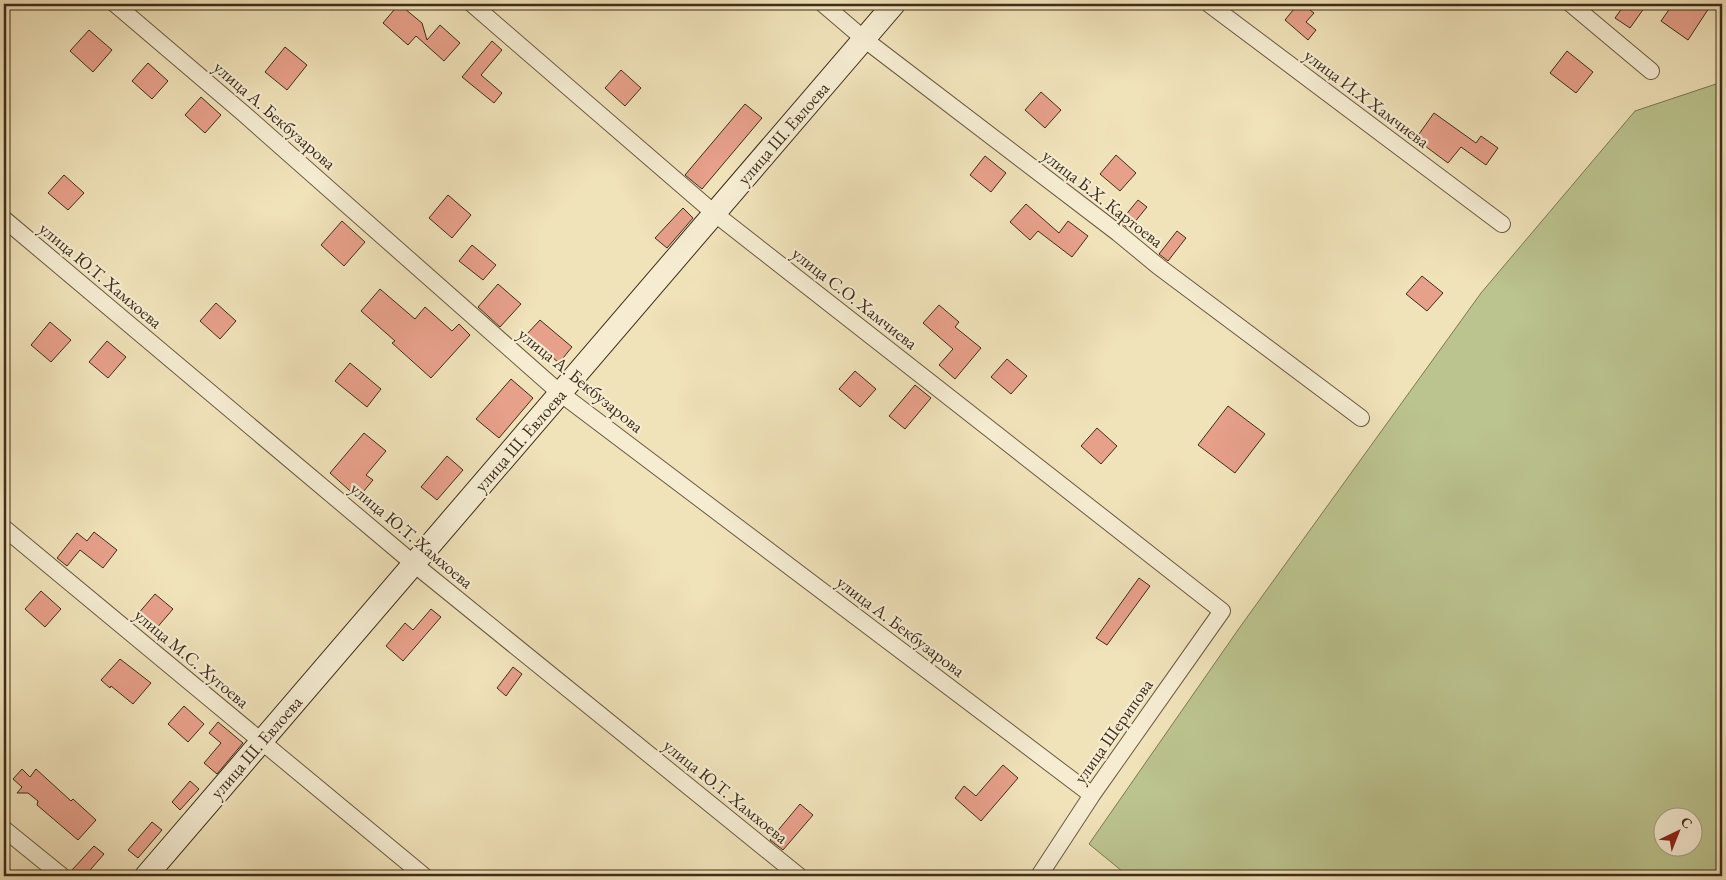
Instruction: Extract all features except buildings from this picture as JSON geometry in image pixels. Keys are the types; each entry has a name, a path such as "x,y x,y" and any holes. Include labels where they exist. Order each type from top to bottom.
{"street":[{"name":"улица А. Бекбузарова","path":"115,4 243,112 560,393 1092,795"},
{"name":"улица С.О. Хамчиева","path":"472,4 714,213 1222,611"},
{"name":"улица Б.Х. Картоева","path":"823,4 864,39 1118,233 1158,266 1362,418"},
{"name":"улица Ш. Евлоева","path":"146,876 894,4"},
{"name":"улица И.Х Хамчиева","path":"1209,4 1502,224"},
{"path":"1570,4 1651,71"},
{"name":"улица Ю.Т. Хамхоева","path":"4,220 414,564 799,876"},
{"name":"улица М.С. Хугоева","path":"4,528 424,876"},
{"name":"улица Шерипова","path":"1039,876 1092,795 1222,611"},
{"path":"4,829 62,876"}],"green space":[{"path":"1722,82 1722,876 1128,876 1089,844 1240,627 1481,293 1635,111"}]}
